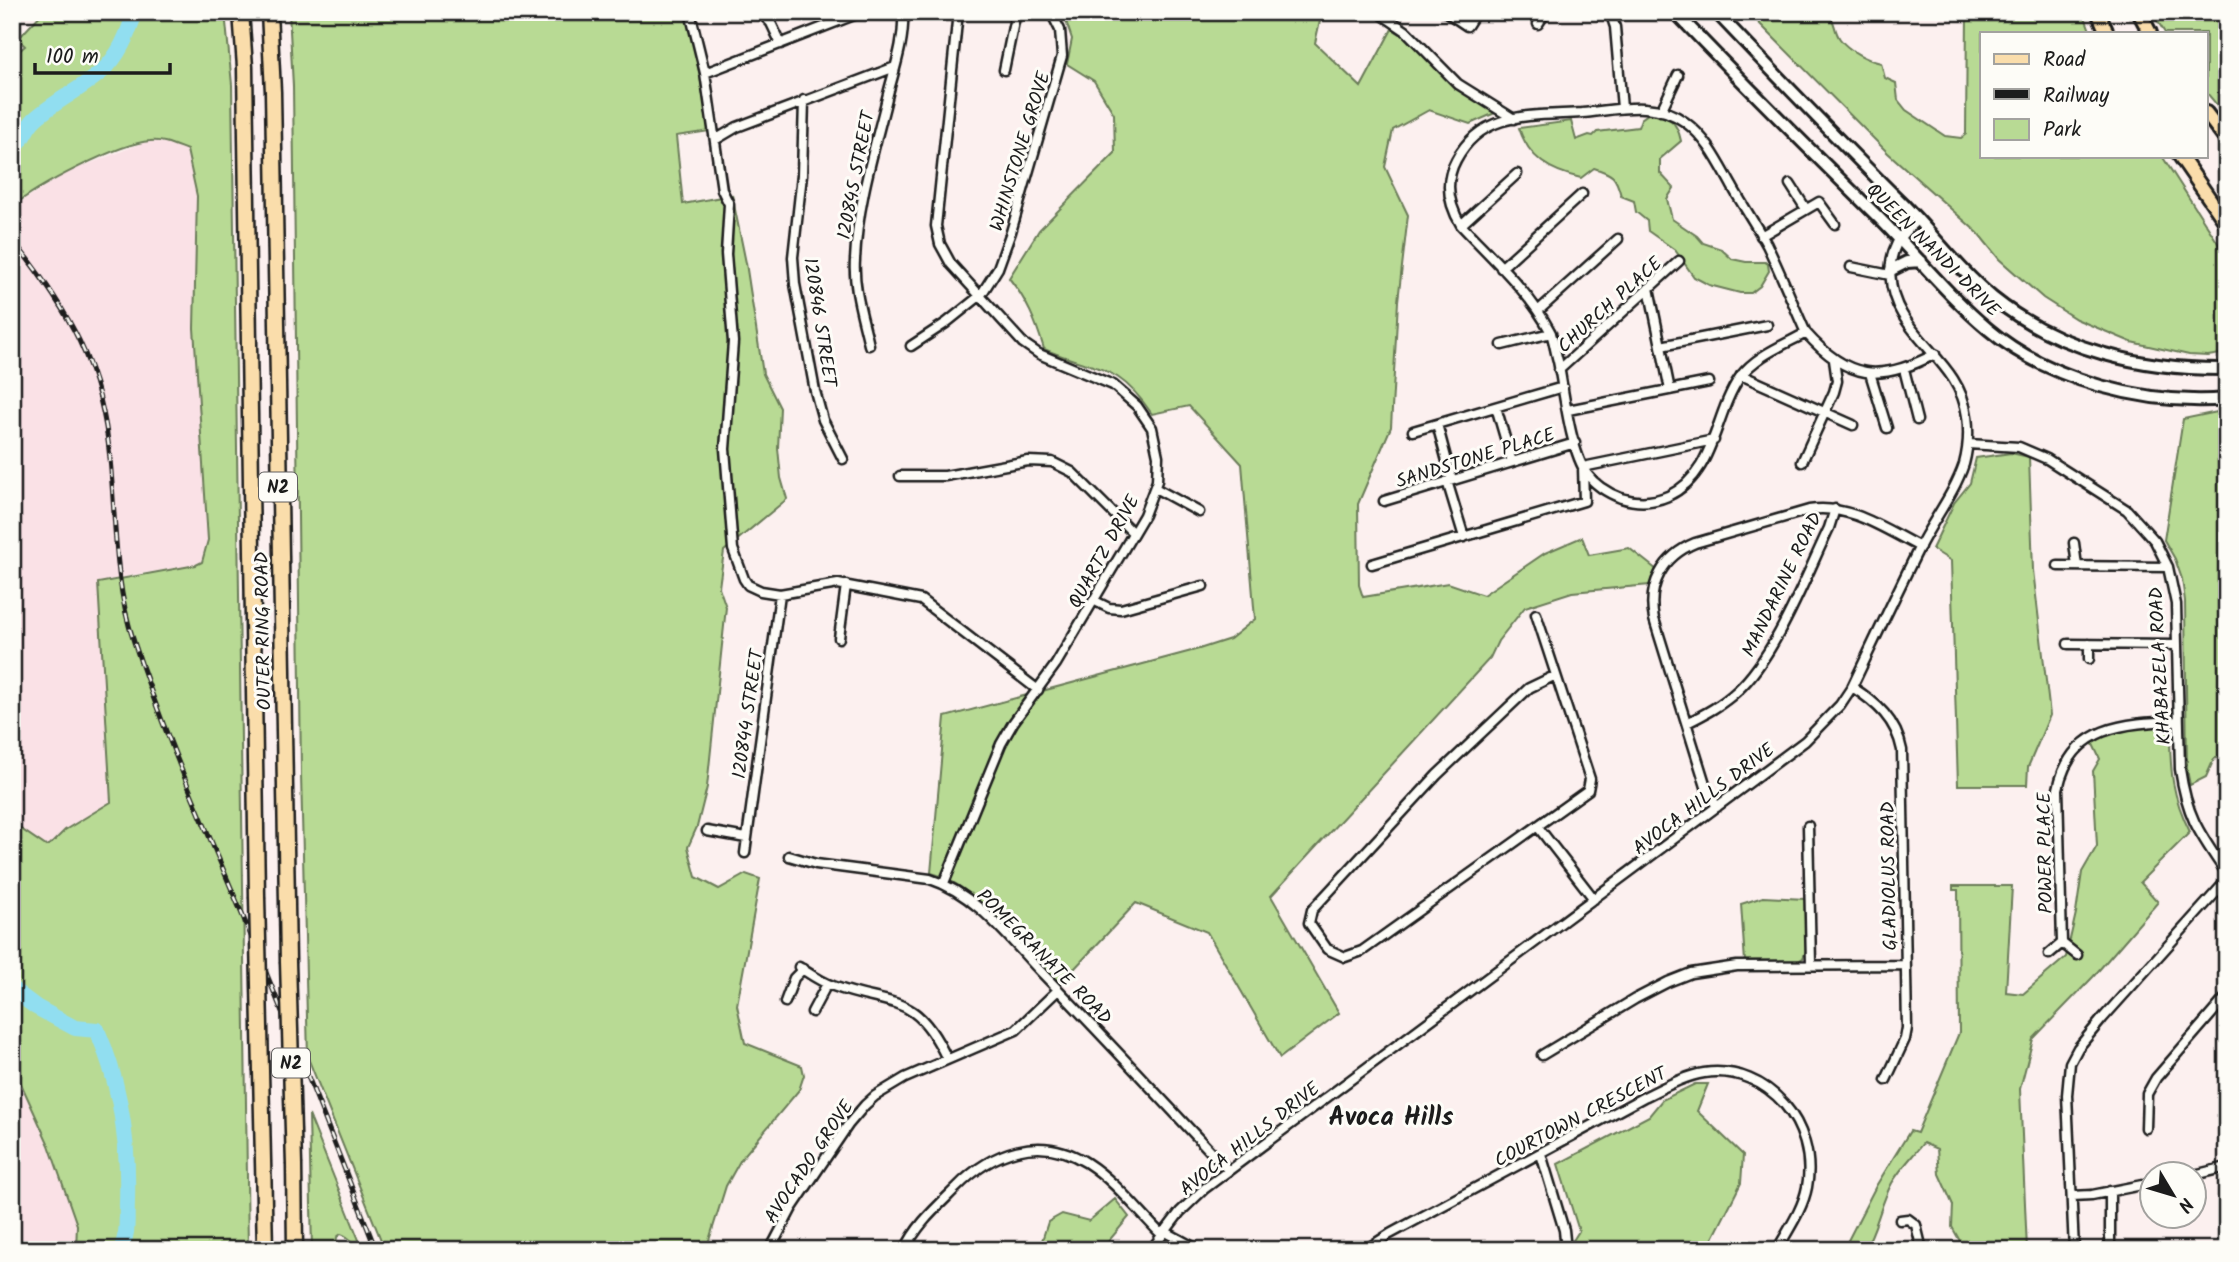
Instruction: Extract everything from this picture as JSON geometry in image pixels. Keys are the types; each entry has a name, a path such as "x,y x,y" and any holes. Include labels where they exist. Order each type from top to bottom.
{"highway":[{"name":"OUTER RING ROAD","path":"241,12 245,67 265,1250"},
{"name":"OUTER RING ROAD","path":"269,12 273,92 295,1250"}],"main road":[{"name":"QUEEN NANDI DRIVE","path":"1675,12 1990,331 2029,357 2085,382 2147,395 2227,399"},
{"name":"QUEEN NANDI DRIVE","path":"1716,12 1992,297 2056,337 2121,359 2179,368 2227,369"},
{"path":"2098,12 2107,32"},
{"path":"2139,12 2149,32"},
{"path":"2208,116 2227,141"},
{"path":"2181,158 2227,224"},
{"path":"1890,273 1907,262 1921,261"}],"street":[{"path":"690,12 705,73 722,191 729,204 726,254 733,342 724,449 733,550 744,579 748,585 761,591 780,594 825,584 846,585 915,598 926,603 1038,690"},
{"path":"760,12 771,23 782,44"},
{"path":"705,73 862,12"},
{"name":"120845 STREET","path":"869,345 857,288 855,261 862,200 903,37 903,12"},
{"name":"QUARTZ DRIVE","path":"944,883 1001,744 1095,601 1144,514 1155,488 1158,470 1152,428 1137,406 1113,386 1032,350 1023,343 944,254 936,226 958,12"},
{"path":"1004,70 1016,12"},
{"name":"WHINSTONE GROVE","path":"981,295 1005,252 1060,67 1062,39 1058,22 1051,12"},
{"path":"1446,12 1467,26 1476,12"},
{"path":"1538,24 1546,12"},
{"path":"1610,12 1615,27 1622,108"},
{"path":"1384,16 1406,31 1458,84 1514,118"},
{"path":"715,140 737,127 895,67"},
{"path":"1661,111 1678,75"},
{"name":"120846 STREET","path":"804,100 802,175 793,257 795,284 815,391 823,420 843,459"},
{"path":"1372,564 1584,501 1583,467 1575,443 1551,333 1538,311 1461,225 1450,199 1450,176 1454,164 1472,135 1489,125 1514,118 1634,107 1661,111 1687,123 1704,141 1761,236 1806,333 1834,360 1847,367 1870,373 1904,369 1935,354"},
{"path":"1461,225 1517,174"},
{"path":"1790,184 1806,209"},
{"path":"1501,268 1582,194"},
{"path":"1761,236 1820,202 1835,224"},
{"path":"1852,267 1890,273 1900,238 1918,219"},
{"path":"1538,311 1618,239"},
{"name":"CHURCH PLACE","path":"1559,370 1679,261"},
{"name":"AVOCA HILLS DRIVE","path":"1151,1250 1162,1233 1204,1189 1228,1170 1717,807 1818,729 1840,705 1852,687 1920,547 1959,475 1968,443 1967,416 1962,396 1952,377 1903,316 1894,295 1890,273"},
{"path":"1649,288 1670,390"},
{"path":"911,346 981,295"},
{"path":"1661,346 1768,325"},
{"path":"1502,345 1551,333"},
{"path":"1583,467 1598,485 1613,494 1634,501 1654,500 1673,493 1689,481 1701,466 1741,375 1758,359 1806,333"},
{"path":"1802,462 1836,386 1834,360"},
{"path":"1904,369 1917,420"},
{"path":"1870,373 1887,428"},
{"path":"1741,375 1853,425"},
{"path":"1568,410 1709,382"},
{"path":"1413,431 1563,387"},
{"path":"1496,407 1512,462"},
{"path":"1437,424 1464,537"},
{"path":"1583,467 1714,440"},
{"name":"SANDSTONE PLACE","path":"1384,501 1575,443"},
{"name":"KHABAZELA ROAD","path":"1968,443 2003,444 2033,451 2105,494 2141,523 2155,541 2168,567 2176,604 2180,769 2188,811 2197,831 2227,874"},
{"path":"900,476 945,476 1028,461 1052,462 1072,472 1132,533"},
{"path":"1155,488 1199,512"},
{"path":"1717,807 1707,790 1652,610 1654,586 1665,564 1679,551 1695,543 1809,510 1835,509 1850,513 1920,547"},
{"name":"MANDARINE ROAD","path":"1687,723 1719,706 1756,671 1776,637 1829,528 1835,509"},
{"path":"2074,543 2077,566"},
{"path":"2058,566 2168,567"},
{"path":"839,638 846,585"},
{"path":"1095,601 1109,608 1121,609 1203,586"},
{"name":"120844 STREET","path":"746,853 780,594"},
{"path":"1536,614 1591,783 1584,794 1350,957 1340,957 1327,949 1311,927 1309,919 1312,910 1437,775 1529,688 1554,676"},
{"path":"2068,644 2177,645"},
{"path":"2089,644 2089,659"},
{"name":"GLADIOLUS ROAD","path":"1852,687 1870,698 1891,720 1902,750 1906,1034 1885,1080"},
{"name":"POWER PLACE","path":"2062,943 2058,789 2063,769 2078,748 2104,731 2130,723 2178,721"},
{"path":"1808,826 1811,964"},
{"path":"1538,827 1594,898"},
{"path":"707,831 746,838"},
{"name":"POMEGRANATE ROAD","path":"789,856 816,864 930,879 944,883 967,898 1228,1170"},
{"path":"2074,1250 2067,1080 2074,1054 2227,880"},
{"path":"2049,954 2062,943 2077,955"},
{"path":"1542,1055 1635,999 1691,973 1737,966 1905,965"},
{"path":"785,1002 801,968 827,984 877,996 907,1007 932,1030 947,1059"},
{"path":"812,1012 827,984"},
{"name":"AVOCADO GROVE","path":"770,1250 792,1208 848,1125 865,1105 889,1086 1016,1030 1058,990"},
{"path":"2146,1128 2147,1094 2155,1078 2227,996"},
{"name":"COURTOWN CRESCENT","path":"1365,1250 1390,1234 1667,1086 1703,1073 1744,1077 1771,1093 1792,1112 1798,1122 1808,1153 1807,1187 1803,1202 1777,1250"},
{"path":"2227,1128 2227,1137"},
{"path":"906,1249 922,1222 978,1167 1011,1152 1031,1149 1055,1150 1087,1163 1162,1233 1199,1250"},
{"path":"1541,1154 1564,1230 1566,1250"},
{"path":"2208,1171 2227,1167"},
{"path":"2072,1196 2138,1186"},
{"path":"2110,1191 2110,1250"},
{"path":"1900,1220 1908,1219 1916,1225 1922,1250"}],"shaded area":[{"path":"148,141 167,143 187,150 197,196 194,328 207,549 202,562 196,565 98,583 111,802 65,830 46,846 12,823 12,207 68,172"},
{"path":"12,1064 49,1145 77,1225 76,1250 12,1250"}],"green space":[{"path":"43,12 225,12 232,85 248,1250 76,1250 77,1225 49,1145 12,1064 12,823 46,846 65,830 111,802 98,583 196,565 202,562 208,540 194,328 197,196 187,150 160,141 119,149 40,188 12,207 12,57 25,46 18,39"},
{"path":"289,12 688,12 710,131 676,136 683,204 732,195 746,263 763,374 780,408 778,448 781,478 787,499 724,551 719,587 726,607 707,787 697,827 688,847 696,877 719,889 746,874 760,879 737,1005 745,1043 802,1066 804,1075 799,1090 741,1159 726,1186 706,1250 385,1250 308,1058 301,774 293,86"},
{"path":"1063,12 1183,12 1186,15 1196,12 1322,12 1315,43 1361,87 1392,29 1415,43 1455,85 1495,113 1470,124 1429,110 1393,130 1385,167 1408,215 1398,301 1391,427 1358,504 1359,585 1363,597 1448,583 1483,595 1545,553 1582,537 1589,555 1629,548 1657,570 1650,585 1572,592 1525,607 1498,641 1490,658 1271,896 1339,1013 1280,1058 1207,932 1136,903 1059,985 983,904 965,890 931,873 945,717 1199,649 1230,639 1255,619 1242,464 1189,406 1152,414 1139,397 1116,376 1044,349 1030,312 1009,278 1039,230 1115,153 1114,114 1094,81 1067,64 1072,39"},
{"path":"1748,12 1828,12 1838,36 1848,47 1881,63 1885,78 1896,83 1898,100 1906,110 1945,136 1961,138 1966,134 1967,12 2083,12 2091,32 1980,32 1980,158 2163,158 2227,257 2227,353 2189,355 2131,342 2076,319 2043,298 1999,259 1978,233 1888,153"},
{"path":"2152,12 2227,12 2227,117 2208,94 2208,32 2164,32"},
{"path":"1648,114 1661,115 1670,120 1677,128 1681,141 1660,159 1660,173 1674,188 1667,199 1672,219 1703,243 1721,249 1732,259 1768,264 1769,271 1760,286 1751,293 1709,285 1694,277 1675,250 1648,231 1647,221 1636,212 1634,201 1621,196 1613,177 1594,168 1581,178 1550,167 1535,156 1519,128 1571,121 1576,140 1593,136 1597,132 1638,127 1641,119"},
{"path":"2227,410 2227,731 2223,737 2227,742 2227,752 2214,759 2206,777 2190,785 2187,770 2185,601 2182,579 2164,540 2183,419"},
{"path":"2011,453 2029,457 2033,570 2050,715 2028,767 2027,785 1958,785 1951,561 1932,549 1954,503 1970,483 1976,458"},
{"path":"2163,725 2170,732 2173,783 2179,807 2190,832 2140,882 2158,902 2093,977 2033,1039 2020,1089 2027,1250 1965,1250 1952,1227 1953,1205 1939,1174 1937,1149 1923,1143 1892,1183 1864,1250 1843,1250 1876,1186 1910,1131 1917,1133 1959,1033 1958,890 1953,890 1953,886 2012,886 2006,992 2023,994 2066,957 2082,872 2097,846 2093,771 2100,759 2091,740 2124,727"},
{"path":"1763,897 1805,899 1806,951 1803,958 1796,962 1745,962 1741,904"},
{"path":"1695,1084 1708,1084 1697,1111 1743,1155 1741,1183 1707,1250 1571,1250 1572,1242 1579,1231 1558,1164 1649,1116 1662,1100"},
{"path":"309,1115 363,1250 341,1234 337,1237 335,1250 312,1250"},
{"path":"1115,1199 1129,1217 1101,1250 1039,1250 1048,1222 1062,1214 1089,1221"}],"waterway":[{"path":"12,149 35,119 107,66 122,45 135,12"},
{"path":"12,989 36,1007 75,1028 97,1030 118,1093 125,1136 127,1226 121,1250"}],"railway":[{"path":"12,239 66,316 91,368 106,426 119,575 134,642 169,738 376,1250"}],"district":[{"name":"Avoca Hills","path":"1391,1116"}]}
